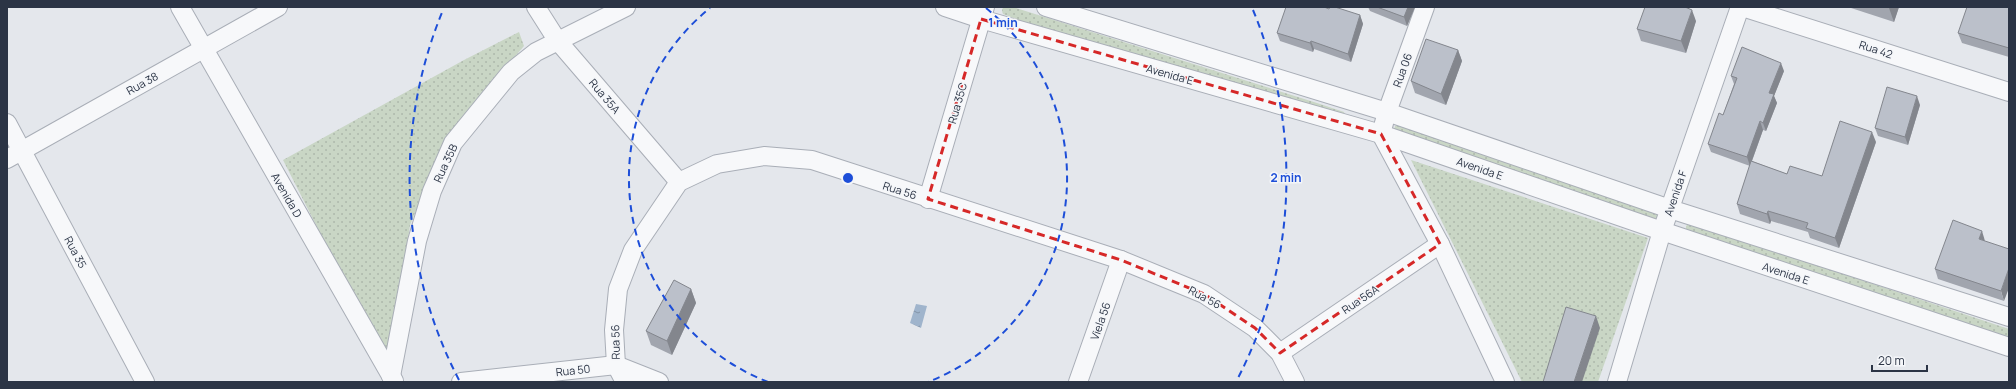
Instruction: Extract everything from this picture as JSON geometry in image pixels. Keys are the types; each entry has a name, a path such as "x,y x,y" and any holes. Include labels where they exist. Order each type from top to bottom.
{"street":[{"name":"Avenida D","path":"180,7 393,379"},
{"name":"Rua 38","path":"15,155 278,7"},
{"name":"Rua 35A","path":"536,7 557,40 679,182"},
{"name":"Rua 35B","path":"393,379 417,241 432,191 453,143 511,72 536,52 557,40 626,7"},
{"name":"Avenida E","path":"945,7 983,13 1381,134 1662,231 2009,347"},
{"name":"Avenida E","path":"1046,7 1387,112 1670,209 2009,317"},
{"name":"Rua 06","path":"1381,134 1387,112 1425,7"},
{"name":"Rua 42","path":"1741,7 2009,92"},
{"name":"Avenida F","path":"1618,382 1662,231 1741,7"},
{"name":"Rua 35C","path":"928,199 983,13"},
{"name":"Rua 35","path":"7,123 15,155 145,382"},
{"path":"1381,134 1440,244 1504,382"},
{"name":"Rua 56","path":"625,382 616,365 614,330 618,289 633,250 679,182 718,164 764,156 812,160 928,199 1121,260 1204,294 1255,328 1280,353 1295,382"},
{"name":"Rua 56A","path":"1280,353 1440,244"},
{"name":"Viela 56","path":"1078,382 1121,260"},
{"name":"Rua 50","path":"461,382 616,365 659,382"}],"highlighted area":[{"path":"981,19 1381,134 1440,244 1280,353 1255,328 1204,294 1121,260 928,199"}],"green space":[{"path":"1003,7 1013,7 1317,103 1344,112 1346,118 1024,22 1003,14"},
{"path":"519,32 524,46 447,136 410,225 394,343 387,348 381,349 377,345 283,160 464,60"},
{"path":"1401,125 1474,152 1658,214 1658,220 1394,130 1395,126"},
{"path":"1411,160 1648,238 1598,382 1522,382"},
{"path":"1690,223 2009,329 2009,339 1686,231 1686,226"}],"water":[{"path":"916,304 927,306 921,328 910,323"}],"building":[{"path":"1286,7 1324,7 1329,9 1330,7 1335,7 1360,15 1348,54 1311,41 1310,43 1277,33"},
{"path":"1377,7 1408,7 1404,17"},
{"path":"1645,7 1685,7 1692,10 1681,41 1637,29"},
{"path":"1967,7 2009,7 2009,48 1958,33"},
{"path":"1426,39 1458,50 1441,94 1411,81"},
{"path":"1742,47 1781,63 1769,93 1774,94 1763,123 1760,121 1747,157 1708,144 1719,113 1723,115 1737,78 1731,76"},
{"path":"1887,87 1917,96 1905,137 1875,128"},
{"path":"1840,121 1872,132 1835,238 1806,228 1808,223 1768,211 1767,214 1737,204 1751,161 1787,174 1790,166 1822,176"},
{"path":"1953,220 1982,231 1979,239 2009,249 2009,268 2001,291 1935,269"},
{"path":"674,280 691,289 667,341 646,331"},
{"path":"1566,307 1596,316 1574,382 1543,382"}]}
